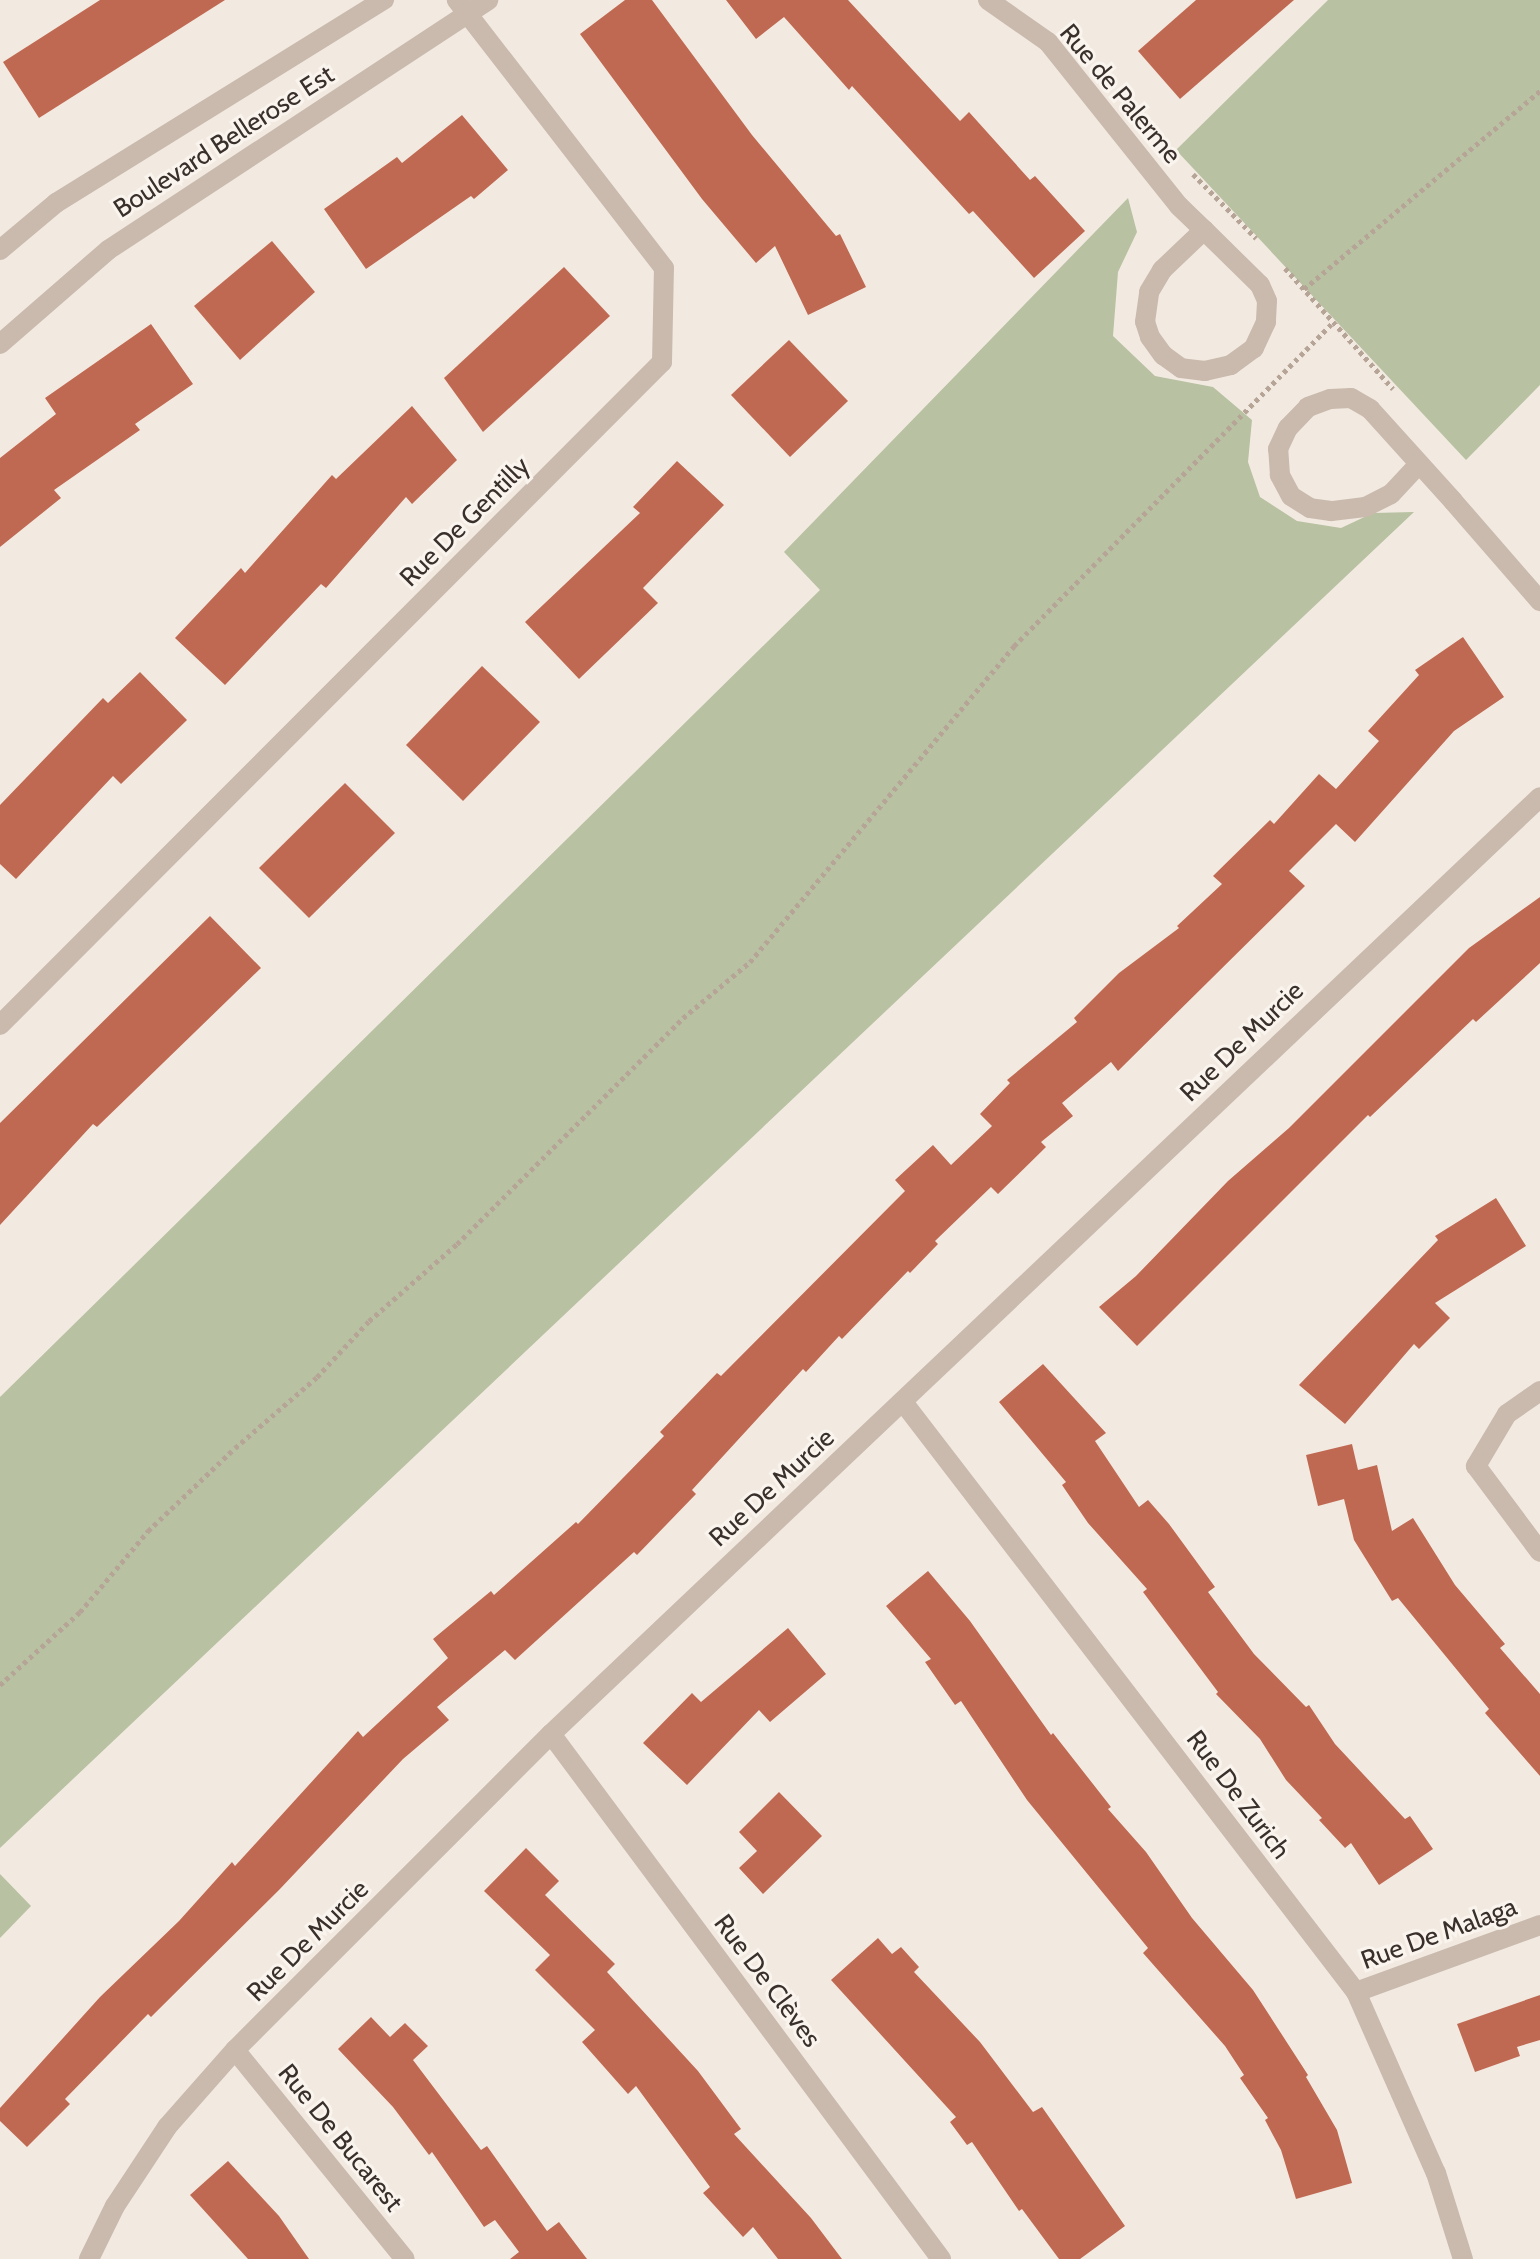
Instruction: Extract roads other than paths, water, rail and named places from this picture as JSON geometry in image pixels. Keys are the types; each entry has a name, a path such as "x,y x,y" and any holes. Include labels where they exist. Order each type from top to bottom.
{"street":[{"name":"Boulevard Bellerose Est","path":"0,250 56,203 384,0"},
{"name":"Boulevard Bellerose Est","path":"0,344 108,250 463,6 488,0"},
{"name":"Rue de Palerme","path":"988,0 1048,42 1179,206 1204,230 1260,285 1267,301 1266,322 1254,348 1231,365 1205,371 1181,368 1163,355 1150,337 1145,322 1149,292 1162,270 1204,230"},
{"name":"Rue De Gentilly","path":"0,1025 662,362 664,268 463,6"},
{"path":"1419,464 1391,494 1365,507 1331,511 1310,508 1291,496 1280,475 1278,449 1288,428 1308,407 1330,399 1351,398 1370,409 1419,464 1540,601"},
{"name":"Rue De Murcie","path":"89,2259 115,2206 167,2127 235,2050 551,1734 1540,797"},
{"path":"1540,1391 1507,1414 1476,1466 1540,1552"},
{"name":"Rue De Zurich","path":"903,1402 1356,1992 1436,2173 1463,2259"},
{"name":"Rue De Clèves","path":"551,1734 941,2259"},
{"name":"Rue De Malaga","path":"1356,1992 1540,1925"},
{"name":"Rue De Bucarest","path":"235,2050 405,2259"}]}
